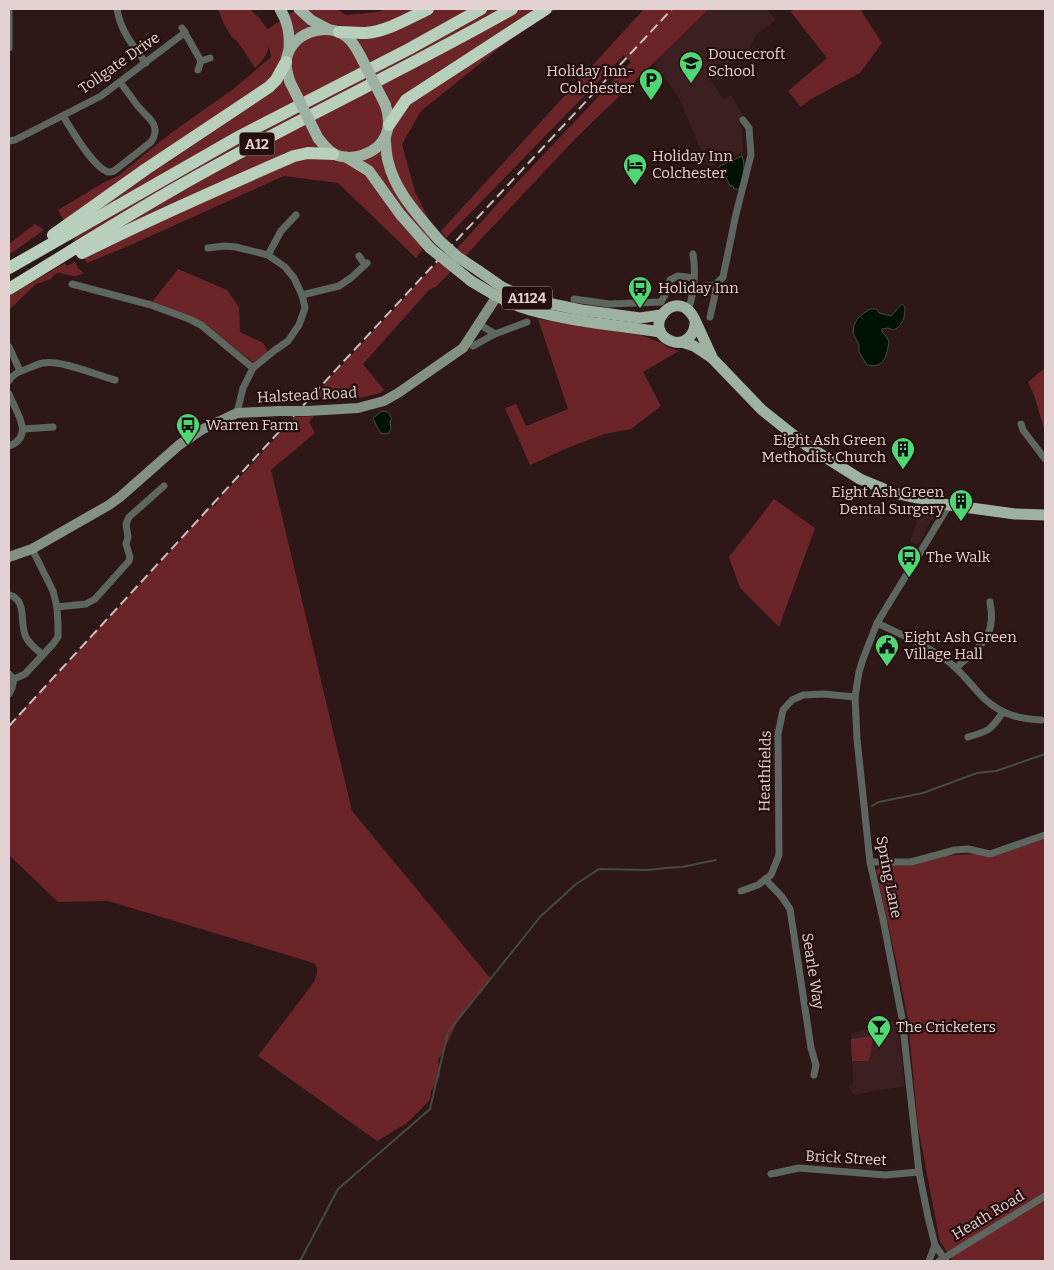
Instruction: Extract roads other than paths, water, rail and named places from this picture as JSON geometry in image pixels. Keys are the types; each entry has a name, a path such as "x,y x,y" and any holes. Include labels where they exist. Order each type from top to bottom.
{"highway":[{"path":"333,30 366,33 377,31 428,9"},
{"name":"A12","path":"11,266 240,136 409,49 481,9"},
{"name":"A12","path":"9,289 181,185 252,146 462,38 512,9"},
{"path":"387,131 406,100 546,9"},
{"name":"A12","path":"11,266 146,169 269,87 276,80 287,58"},
{"name":"A12","path":"9,289 137,226 294,156 308,153 333,154"}],"main road":[{"path":"280,9 287,21 289,32 287,73 318,138 333,154 346,157 366,154 380,144 387,131 388,112 385,104 361,57 348,38 311,20 299,9"},
{"path":"287,58 297,39 315,30 333,30"},
{"name":"A1124","path":"387,131 388,160 393,178 411,207 439,240 458,257 502,287 528,298 581,310 640,318 661,315"},
{"name":"A1124","path":"346,157 369,171 400,214 430,248 471,281 497,296 528,310 578,321 660,332"},
{"path":"712,358 693,314 683,307 677,306 665,310 659,322 660,332 664,337 668,340 694,346 712,358 762,410 806,445 860,479 894,493 949,505 1015,514 1045,515"},
{"path":"682,342 692,334 696,326 695,320"}],"street":[{"path":"9,9 9,48"},
{"path":"117,9 127,37 146,63"},
{"name":"Tollgate Drive","path":"9,141 15,140 101,96 146,63 183,30 201,61"},
{"path":"198,70 201,61 210,58"},
{"path":"63,116 84,149 100,167 109,172 114,172 150,142 154,137 155,130 151,119 138,107 120,82"},
{"path":"694,288 715,285 723,277 751,155 749,128 744,120"},
{"path":"268,255 281,231 296,215"},
{"path":"208,248 236,247 268,255 290,272 302,295 305,308 299,325 288,342 253,368 243,388 237,414"},
{"path":"688,310 694,288 693,254"},
{"path":"302,295 339,286 366,264 359,256"},
{"path":"574,299 609,304 661,302 670,280 678,276 694,278"},
{"path":"72,284 151,305 201,324 253,368"},
{"path":"710,317 716,290 715,285"},
{"name":"Halstead Road","path":"9,557 32,549 108,505 120,497 190,437 213,424 237,414 358,408 384,401 462,348 497,296"},
{"path":"473,346 495,334 527,322"},
{"path":"479,324 495,334"},
{"path":"9,347 20,371"},
{"path":"9,380 11,376 20,371 42,363 52,363 62,364 115,380"},
{"path":"9,394 23,428 18,440 9,446"},
{"path":"1021,424 1023,430 1045,459"},
{"path":"23,428 53,427"},
{"path":"57,607 86,604 95,599 129,561 130,557 126,544 128,536 126,524 129,517 164,486"},
{"name":"Spring Lane","path":"943,1260 934,1245 920,1172 902,1018 870,862 857,739 856,697 862,659 877,623 949,505"},
{"path":"9,694 12,688 11,677 25,674 58,637 57,607 53,591 32,549"},
{"path":"9,595 16,598 20,604 26,639 43,655"},
{"path":"956,667 982,644 989,632 993,616 990,602"},
{"path":"877,623 921,644 944,658 956,667 992,706 1027,720 1041,720"},
{"name":"Heathfields","path":"765,880 771,875 779,855 778,734 782,710 792,700 803,695 824,694 856,697"},
{"path":"968,737 983,733 993,727 1003,712"},
{"path":"870,862 911,862 955,850 968,849 990,854 1045,836"},
{"path":"742,891 765,880"},
{"name":"Searle Way","path":"765,880 782,897 790,909 816,1066 814,1075"},
{"name":"Brick Street","path":"771,1174 799,1168 885,1174 920,1172"},
{"name":"Heath Road","path":"943,1260 1045,1196"},
{"name":"Spring Lane","path":"930,1261 934,1245"}],"waterway":[{"path":"872,806 879,802 923,793 977,773 996,771 1045,754"},
{"path":"300,1261 338,1189 430,1109 448,1032 540,917 576,884 599,869 647,870 682,867 716,860"}],"railway":[{"path":"9,726 344,361 672,9"}],"place":[{"name":"Doucecroft School","path":"691,84"},
{"name":"Holiday Inn- Colchester","path":"651,101"},
{"name":"Holiday Inn Colchester","path":"635,186"},
{"name":"Holiday Inn","path":"640,309"},
{"name":"Warren Farm","path":"188,446"},
{"name":"Eight Ash Green Methodist Church","path":"903,470"},
{"name":"Eight Ash Green Dental Surgery","path":"961,522"},
{"name":"The Walk","path":"909,578"},
{"name":"Eight Ash Green Village Hall","path":"887,667"},
{"name":"The Cricketers","path":"879,1048"}]}
